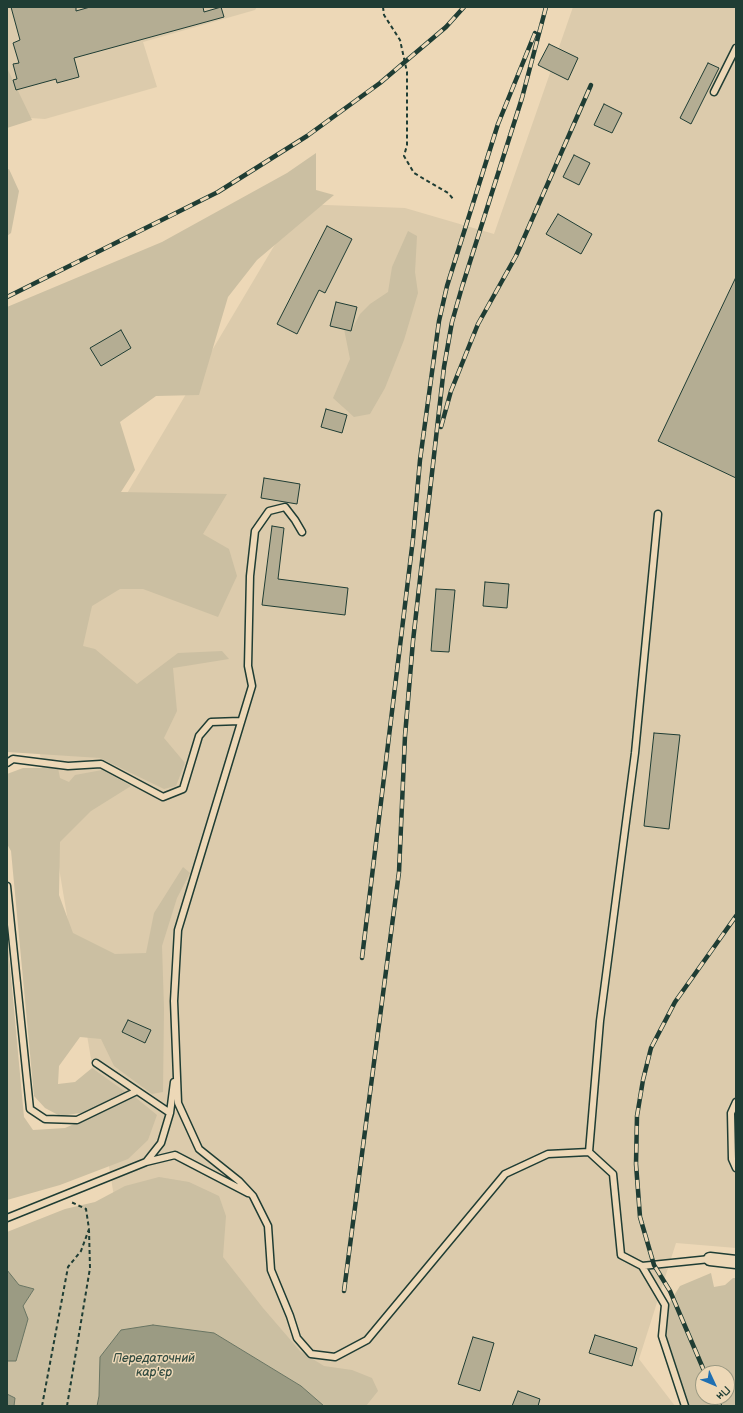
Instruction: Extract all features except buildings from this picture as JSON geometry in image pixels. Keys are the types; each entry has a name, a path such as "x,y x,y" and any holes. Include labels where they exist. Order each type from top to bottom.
{"street":[{"path":"710,1259 736,1262"}],"lane":[{"path":"714,92 736,48"},
{"path":"302,532 285,507 269,511 255,531 250,576 248,666 252,686 240,721 178,930 174,1001 178,1103 199,1149 239,1181 253,1196 268,1226 271,1270 297,1338 310,1354 335,1357 367,1340 505,1174 548,1154 589,1152 613,1174 621,1255 642,1266 665,1305 662,1336 685,1406"},
{"path":"589,1152 600,1021 635,753 658,514"},
{"path":"7,763 13,759 68,766 101,764 163,797 183,789 199,736 211,722 240,721"},
{"path":"7,886 30,1108 45,1119 77,1120 137,1090"},
{"path":"96,1063 170,1113"},
{"path":"146,1162 161,1143 170,1113 176,1070"},
{"path":"736,1102 731,1113 732,1159 736,1168"},
{"path":"7,1218 60,1198 146,1162 175,1155 253,1196"},
{"path":"642,1266 710,1259"}],"path":[{"path":"383,7 384,15 400,40 407,72 407,145 404,156 414,173 448,193 454,200"},
{"path":"60,1198 86,1209 89,1229 90,1268 67,1406"},
{"path":"42,1406 68,1267 82,1251 89,1229"}],"shaded area":[{"path":"7,7 257,7 255,10 143,42 157,87 45,119 30,118 7,100"},
{"path":"573,7 736,7 736,1248 676,1243 639,1359 675,1406 368,1406 123,1250 25,665 299,204 405,208 494,234"},
{"path":"7,68 32,120 7,128"},
{"path":"316,153 316,190 334,195 257,260 228,297 199,395 156,396 120,422 135,470 121,492 227,494 203,534 229,549 237,576 218,617 143,589 120,589 92,606 83,646 95,649 137,684 178,653 222,651 229,659 173,668 177,711 164,738 185,763 176,786 164,789 100,758 7,752 7,307 162,242 287,173"},
{"path":"9,169 19,191 11,233 7,236 7,170"},
{"path":"408,231 417,236 415,272 418,293 404,340 385,388 370,414 354,417 333,398 350,359 344,329 351,331 360,314 370,304 388,292 392,267"},
{"path":"23,768 58,768 60,778 69,782 75,775 102,770 131,786 91,811 60,842 59,895 73,933 115,954 146,953 154,913 183,867 190,873 177,898 162,946 164,1008 163,1092 152,1094 114,1066 101,1039 80,1037 59,1066 58,1084 75,1082 92,1068 127,1093 81,1113 60,1116 45,1108 34,1096 11,851 7,844 7,774"},
{"path":"7,934 24,1117 33,1130 65,1128 135,1097 157,1115 148,1140 128,1159 60,1185 7,1200"},
{"path":"159,1177 189,1182 219,1196 226,1216 223,1257 263,1308 300,1351 324,1366 352,1370 372,1378 378,1391 366,1406 324,1406 301,1386 214,1333 122,1330 101,1357 97,1406 14,1406 15,1398 7,1394 7,1361 16,1361 23,1306 34,1289 19,1285 7,1270 7,1232 65,1209 95,1202 125,1186"},
{"path":"711,1273 714,1287 725,1285 733,1278 736,1278 736,1406 689,1406 666,1336 668,1305 680,1286"}],"water":[{"path":"7,1270 19,1285 34,1289 23,1306 28,1319 16,1361 7,1361"},
{"name":"Передаточний кар'єр","path":"153,1325 214,1333 301,1386 324,1406 97,1406 99,1396 100,1357 121,1330"},
{"path":"7,1394 15,1398 14,1406 7,1406"}],"railway":[{"path":"7,297 218,192 307,136 380,83 446,27 464,7"},
{"path":"344,1291 399,872 405,736 413,641 444,367 452,322 522,98 546,7"},
{"path":"362,958 413,539 420,460 439,321 447,286 498,124 535,33"},
{"path":"441,427 451,391 478,324 516,256 591,85"},
{"path":"702,1365 670,1291 654,1265 640,1217 636,1164 637,1116 643,1080 651,1048 675,1002 736,916"}]}
